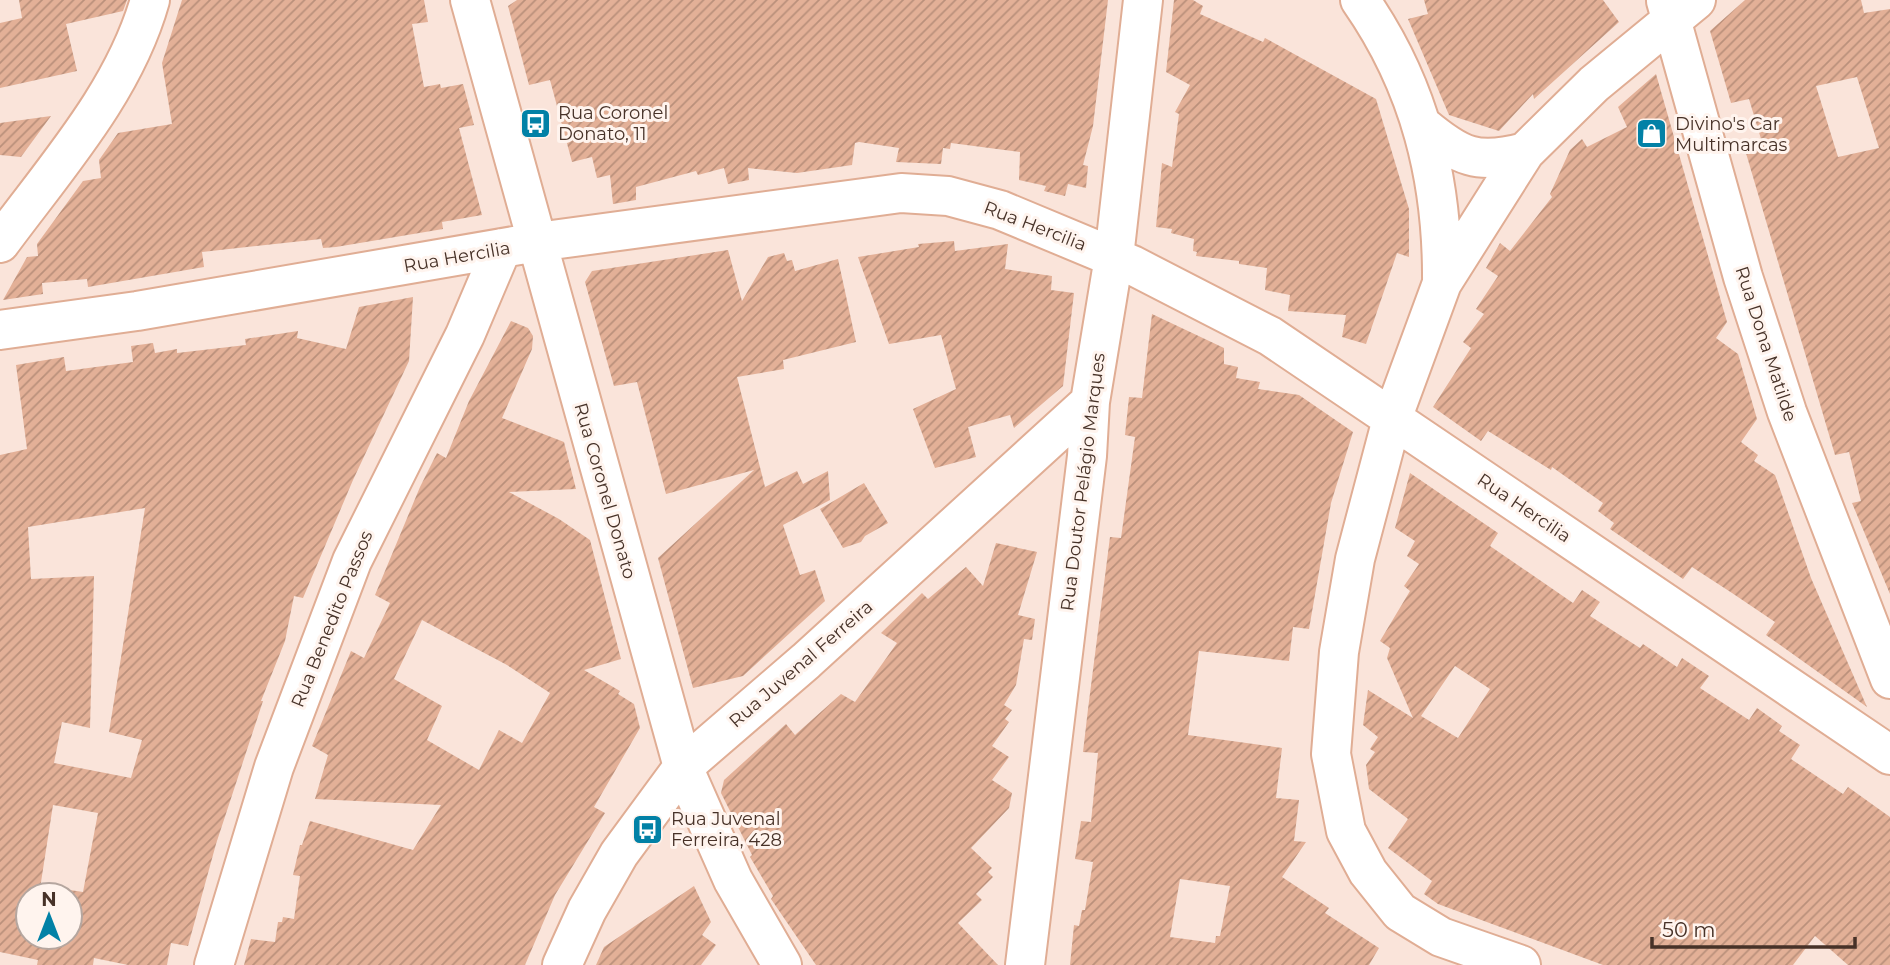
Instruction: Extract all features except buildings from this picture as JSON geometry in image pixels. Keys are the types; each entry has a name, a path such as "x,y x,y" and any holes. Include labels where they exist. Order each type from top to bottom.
{"street":[{"path":"0,243 123,73 139,38 150,0"},
{"name":"Rua Coronel Donato","path":"470,0 519,245 682,768 733,880 782,965"},
{"name":"Rua Doutor Pelágio Marques","path":"1025,965 1087,456 1090,402 1114,257 1143,0"},
{"path":"1360,0 1393,59 1423,126 1435,174 1442,228 1442,283"},
{"path":"1498,962 1441,937 1400,912 1367,872 1346,831 1331,754 1339,652 1355,559 1392,419 1442,283 1525,152 1594,83 1678,7"},
{"name":"Rua Dona Matilde","path":"1678,7 1744,277 1787,412 1890,679"},
{"path":"1423,126 1451,149 1480,160 1525,152"},
{"name":"Rua Hercilia","path":"0,330 137,311 519,245 901,194 948,196 1000,210 1114,257 1270,336 1890,755"},
{"name":"Rua Benedito Passos","path":"214,965 274,767 352,561 465,334 519,245"},
{"name":"Rua Juvenal Ferreira","path":"562,965 587,910 619,854 682,768 806,661 1090,402"}],"place":[{"name":"Rua Coronel Donato, 11","path":"535,123"},
{"name":"Divino's Car Multimarcas","path":"1652,134"},
{"name":"Rua Juvenal Ferreira, 428","path":"648,829"}]}
